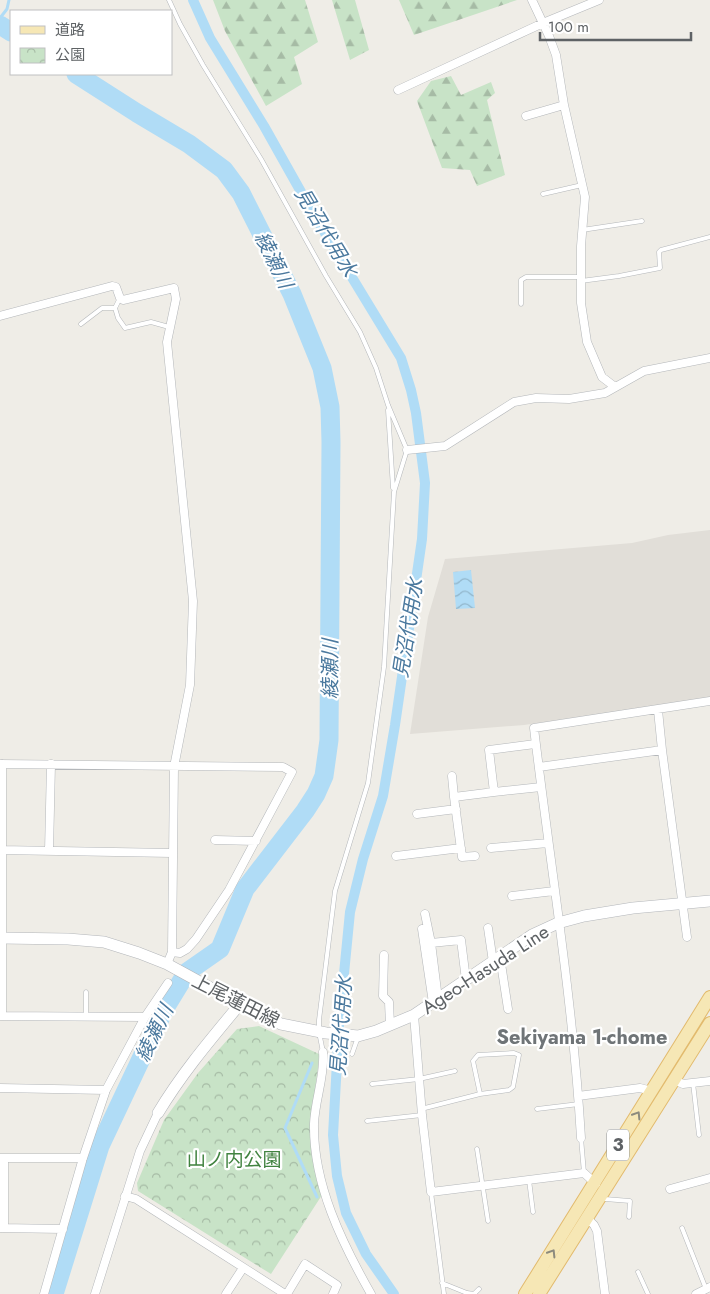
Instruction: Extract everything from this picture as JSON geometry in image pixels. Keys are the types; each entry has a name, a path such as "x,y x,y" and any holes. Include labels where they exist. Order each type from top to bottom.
{"main road":[{"name":"Ageo-Hasuda Line","path":"355,1036 376,1031 414,1015 532,935 558,923 594,914 633,908 710,901"},
{"path":"1,938 68,939 104,942 167,964"},
{"name":"上尾蓮田線","path":"167,964 281,1024 322,1033 355,1036"},
{"name":"3","path":"526,1294 710,996"},
{"path":"158,1113 191,1062 240,1004"},
{"name":"3","path":"539,1294 710,1023"}],"street":[{"path":"532,0 556,55 564,105 585,197 582,230 581,303 587,342 602,377 615,387"},
{"path":"398,90 543,23 599,0"},
{"path":"526,116 564,105"},
{"path":"0,316 112,286 116,287 120,298 123,300 174,288 176,299 167,342 193,601 190,685 174,767 172,952 167,964"},
{"path":"411,450 429,449 454,442 514,402 536,398 569,399 605,393 644,371 710,358"},
{"path":"581,1138 558,923 534,728 710,701"},
{"path":"658,710 686,937"},
{"path":"494,792 489,750 536,744"},
{"path":"539,767 662,750"},
{"path":"145,1017 1,1016 1,764 283,767 292,772 229,890 196,939 187,949 180,953 172,952"},
{"path":"49,851 51,764"},
{"path":"452,776 462,857 475,856"},
{"path":"454,797 541,787"},
{"path":"417,814 456,810"},
{"path":"215,840 256,841"},
{"path":"491,848 548,843"},
{"path":"396,856 461,848"},
{"path":"1,850 172,853"},
{"path":"512,896 554,891"},
{"path":"425,914 431,943 436,1001"},
{"path":"488,928 508,1009"},
{"path":"422,929 436,1001"},
{"path":"431,943 461,940 466,980"},
{"path":"384,955 383,996 389,1002 390,1025"},
{"path":"44,1294 83,1158 106,1090 145,1017 168,984"},
{"path":"414,1015 421,1112 431,1192 584,1172 595,1182 602,1195"},
{"path":"323,1052 324,1064 314,1123 315,1147 325,1193 344,1243 371,1294"},
{"path":"674,1080 683,1084 710,1081"},
{"path":"0,1088 106,1090"},
{"path":"578,1100 640,1088 652,1091"},
{"path":"95,1294 140,1151 158,1113"},
{"path":"63,1229 2,1228 2,1158 83,1158"},
{"path":"670,1189 710,1178"},
{"path":"125,1196 136,1199 286,1294 305,1264 337,1286 333,1294"},
{"path":"588,1218 597,1231 605,1294"},
{"path":"226,1294 243,1268"},
{"path":"696,1294 708,1288"}],"lane":[{"path":"170,0 180,24 203,65 261,159 326,276 360,332 376,368 388,406 411,450 394,492"},
{"path":"543,194 582,185"},
{"path":"582,230 642,221"},
{"path":"521,304 521,280 526,277 581,279 619,276 660,268 659,252 662,250 710,236"},
{"path":"120,298 115,308 118,318 125,328 151,322 170,328"},
{"path":"81,324 102,308 115,308"},
{"path":"323,1052 322,1033 335,891 368,784 384,667 394,492 388,406"},
{"path":"86,992 86,1016"},
{"path":"352,1054 355,1036"},
{"path":"368,1121 421,1112 480,1094 510,1090 513,1087 519,1055 514,1053 478,1055 473,1061 480,1094"},
{"path":"372,1084 419,1079 455,1071"},
{"path":"693,1083 699,1136"},
{"path":"537,1109 578,1100"},
{"path":"581,1138 584,1172"},
{"path":"477,1149 488,1221"},
{"path":"529,1180 533,1212"},
{"path":"431,1192 444,1294"},
{"path":"602,1195 605,1199 630,1201 629,1217"},
{"path":"682,1228 708,1288"},
{"path":"638,1272 648,1294"},
{"path":"442,1283 467,1293 474,1294 479,1289"}],"shaded area":[{"path":"710,530 710,698 524,725 410,734 428,617 445,559 632,543 668,535"}],"green space":[{"path":"213,0 305,0 318,42 294,57 302,84 266,106 225,31"},
{"path":"332,0 355,0 369,50 350,60"},
{"path":"399,0 517,0 414,35"},
{"path":"451,76 461,95 491,82 495,93 487,100 505,175 477,186 470,170 442,168 417,101 431,81"},
{"name":"山ノ内公園","path":"259,1026 319,1054 313,1106 312,1144 322,1195 271,1274 138,1191 137,1183 164,1120 198,1073 237,1029"}],"water":[{"path":"471,570 475,608 456,609 453,572"}],"waterway":[{"path":"0,18 7,9 9,0"},
{"name":"見沼代用水","path":"193,0 210,38 401,358 416,413 425,483 422,539 383,796 363,859 350,912 339,1025 333,1135 337,1176 346,1213 366,1254 394,1294"},
{"name":"綾瀬川","path":"0,25 10,31"},
{"name":"綾瀬川","path":"54,1294 100,1146 165,1008 187,972 220,949 245,889 316,794 324,776 329,740 331,442 330,407 322,368 292,294 241,193 224,170 189,144 78,75"},
{"path":"312,1063 285,1128 317,1197"}],"district":[{"name":"Sekiyama 1-chome","path":"582,1037"}]}
